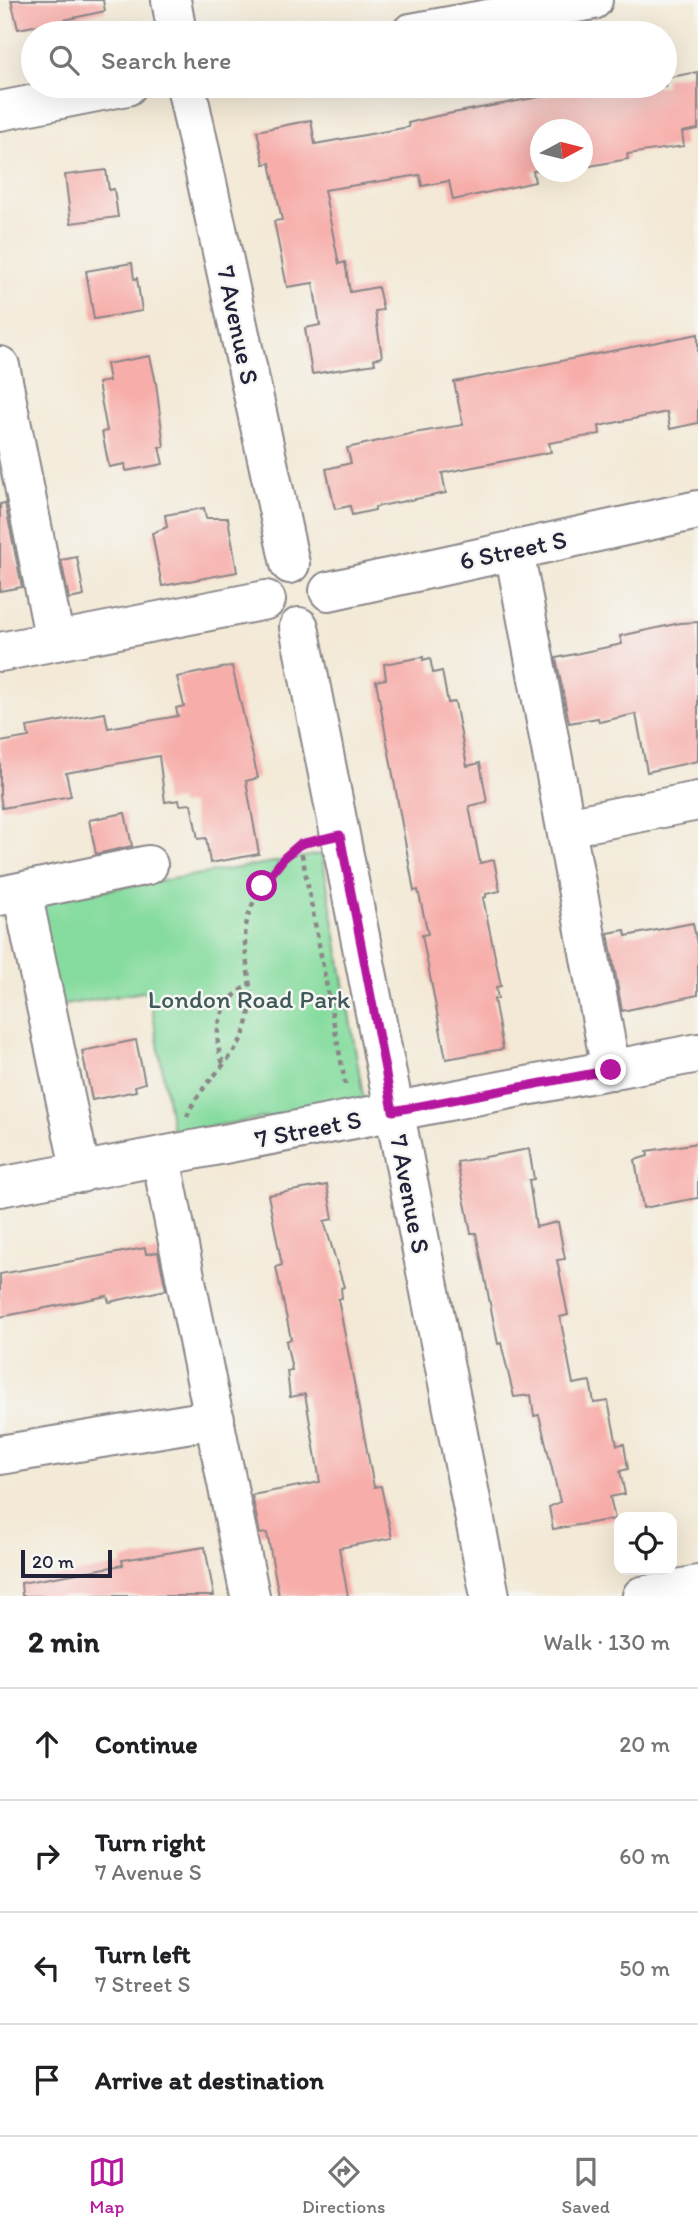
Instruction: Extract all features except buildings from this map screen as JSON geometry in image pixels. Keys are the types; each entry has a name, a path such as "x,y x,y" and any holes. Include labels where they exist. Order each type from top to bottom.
{"street":[{"path":"172,0 175,21"},
{"path":"477,21 593,0"},
{"path":"0,110 64,98"},
{"name":"7 Avenue S","path":"189,98 290,564"},
{"path":"1,382 55,641"},
{"name":"6 Street S","path":"329,591 698,510"},
{"path":"514,550 611,1070"},
{"path":"290,564 301,564 319,572 329,591 325,611 309,625 299,627 279,622 272,614 267,600 268,584 273,575 290,564"},
{"path":"0,652 267,600"},
{"name":"7 Avenue S","path":"299,627 489,1596"},
{"path":"566,827 698,801"},
{"path":"81,1173 11,894 148,865"},
{"name":"7 Street S","path":"0,1187 81,1173 178,1143 393,1111 698,1053"},
{"path":"178,1143 215,1419 250,1596"},
{"path":"0,1455 215,1419"},
{"path":"642,1596 698,1585"}],"path":[{"path":"178,1143 205,1084 236,1049 245,1029 251,1006 246,926 254,903 273,871 300,844 340,835"},
{"path":"300,844 346,1089 333,1091"},
{"path":"223,1063 218,1036 222,1013 233,994 251,984"},
{"path":"178,1143 200,1115"}],"green space":[{"name":"London Road Park","path":"322,854 364,1101 173,1133 149,991 57,1006 39,901"}],"route":[{"path":"262,886 284,858 300,844 340,835 393,1111 611,1070"}]}
